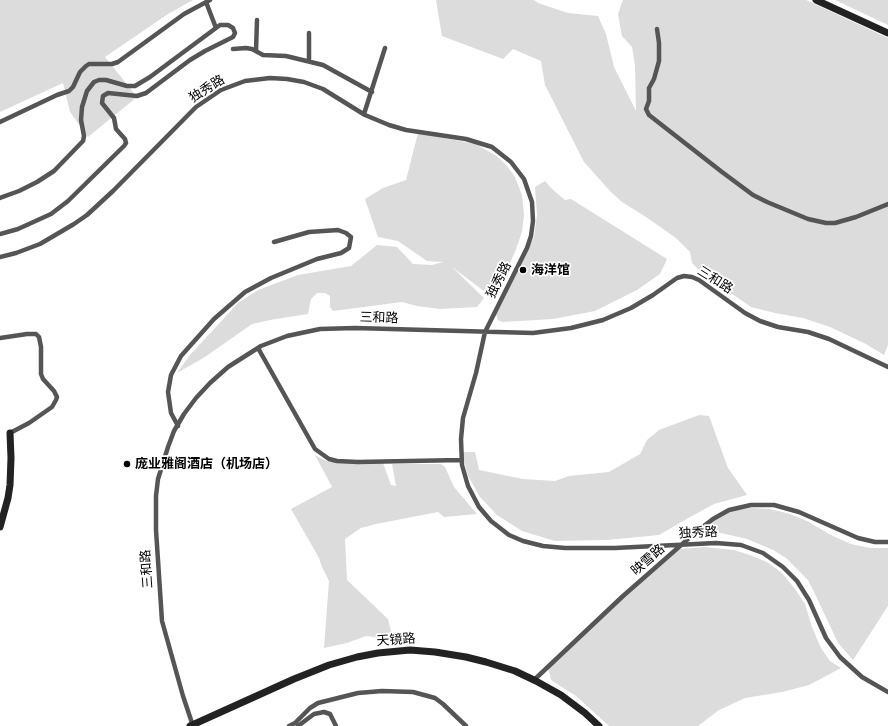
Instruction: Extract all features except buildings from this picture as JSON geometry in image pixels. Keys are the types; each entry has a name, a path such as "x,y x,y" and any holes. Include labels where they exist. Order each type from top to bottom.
{"street":[{"path":"816,0 888,33"},
{"path":"0,122 72,89 80,72 89,64 112,64 118,62 184,14 208,1 216,28"},
{"path":"256,51 257,20"},
{"path":"0,198 19,191 54,171 83,141 84,136 81,120 82,106 87,91 94,82 106,80 127,86 135,86 150,77 220,25 228,25 233,28 234,35 232,39 205,51 190,60 146,93 137,96 108,93 103,96 102,103 114,118 116,129 125,139 126,143 124,146 68,201 51,214 18,229 0,234"},
{"path":"657,29 659,61 654,79 649,88 649,101 646,109 649,115 722,172 760,198 808,219 826,223 835,223 849,219 888,204"},
{"path":"309,33 309,61"},
{"path":"232,49 246,48 263,55 286,56 332,68 372,92"},
{"path":"364,114 385,48"},
{"name":"独秀路","path":"0,257 40,244 74,224 96,207 113,191 196,107 215,93 235,84 263,78 295,80 323,89 364,114 395,127 461,138 495,149 517,168 524,179 530,192 533,206 533,220 531,236 520,264 485,332 476,373 463,418 461,460 468,486 479,507 500,529 523,541 543,546 565,548 615,548 716,543 736,544 756,550 778,563 793,576 804,591 822,631 840,657 862,677 888,692"},
{"path":"178,426 170,413 168,392 170,375 181,356 214,319 245,292 271,278 317,260 341,253 349,248 351,238 346,233 338,230 309,232 274,242"},
{"name":"三和路","path":"192,726 182,696 162,621 156,530 158,479 168,447 178,426 196,398 228,367 258,348 287,336 320,329 355,328 533,333 571,328 603,320 631,308 677,278 684,276 699,280 744,312 760,321 778,327 808,332 829,339 888,367"},
{"path":"0,338 27,334 36,334 39,337 41,347 41,374 43,379 54,391 57,397 52,408 10,433 12,458 10,485 0,527"},
{"path":"258,348 315,449 329,459 358,462 461,460"},
{"name":"映雪路","path":"534,680 623,596 705,524 722,513 738,507 761,504 774,505 795,511 858,538 875,542 888,542"},
{"name":"天镜路","path":"192,726 312,672 346,660 396,650 417,650 458,655 498,665 548,687 573,703 599,726"},
{"path":"289,726 295,723 310,708 318,703 358,693 382,691 413,692 435,698 466,726"},
{"path":"298,726 317,713 324,712 330,714 336,726"}],"shaded area":[{"path":"0,0 193,0 168,14 105,57 137,97 88,137 70,112 63,83 0,112"},
{"path":"436,0 534,0 538,3 568,13 598,16 606,34 614,67 636,111 635,65 632,47 622,36 618,14 623,0 806,0 888,38 888,345 884,355 866,344 830,327 803,318 751,307 703,274 692,263 690,252 676,238 622,202 584,162 545,85 541,61 513,49 503,59 442,36"},
{"path":"835,0 888,0 888,25"},
{"path":"418,133 476,144 498,157 515,177 522,195 524,215 522,232 515,252 493,298 452,267 484,298 477,307 440,309 417,306 402,302 333,311 330,307 330,296 325,293 317,293 311,299 308,314 252,324 205,357 177,373 190,355 238,303 258,290 298,275 351,266 377,245 397,247 413,264 432,265 443,262 427,261 398,241 378,237 365,199 383,188 406,180"},
{"path":"545,181 565,200 571,199 667,259 660,274 637,290 595,311 553,319 502,322 498,320 496,314 534,237 537,215 535,187"},
{"path":"699,415 709,416 728,468 747,495 714,504 659,535 607,540 555,541 522,531 497,515 480,497 468,476 462,452 475,452 479,470 523,479 555,481 569,476 609,472 640,454 647,440 659,430"},
{"path":"315,455 331,462 383,463 391,485 396,486 392,464 441,464 445,467 454,487 477,514 444,517 438,512 361,528 345,539 347,580 388,619 392,635 382,638 366,636 347,643 324,648 329,581 319,558 291,509 332,487"},
{"path":"751,508 770,509 790,514 807,521 833,536 851,544 870,548 888,548 888,606 853,660 838,643 808,580 786,558 773,550 747,539 721,533 701,534 701,528 731,511"},
{"path":"704,547 734,550 750,555 767,562 782,573 805,604 812,627 821,648 830,661 841,668 809,685 782,692 745,698 719,710 698,726 609,726 576,696 551,680 548,668 666,556 681,549"}],"place":[{"name":"海洋馆","path":"523,270"},
{"name":"庞业雅阁酒店（机场店）","path":"127,464"}]}
